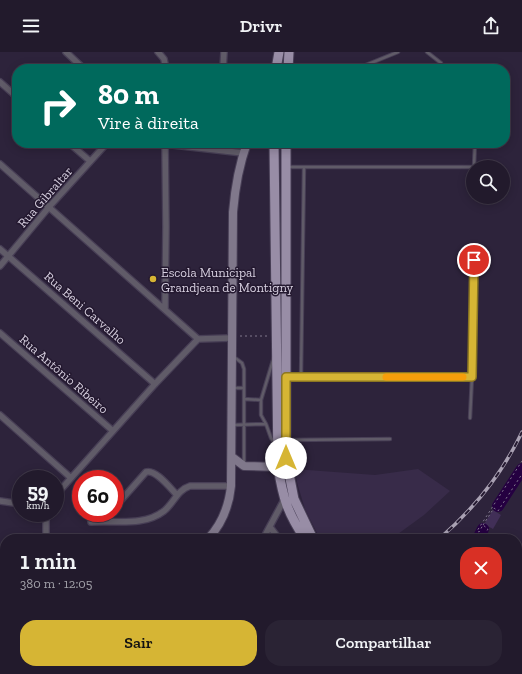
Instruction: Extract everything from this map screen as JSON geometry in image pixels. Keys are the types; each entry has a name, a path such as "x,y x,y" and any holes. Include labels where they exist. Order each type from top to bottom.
{"main road":[{"path":"277,64 279,52"},
{"path":"288,64 289,52"},
{"path":"212,534 218,526 231,494 233,212 236,186 246,148"},
{"path":"274,148 278,467 284,500 291,517 303,534"},
{"path":"285,148 286,458 294,499 311,534"},
{"path":"232,457 244,466 278,467 286,458"},
{"path":"232,476 244,466"}],"street":[{"path":"66,52 79,64"},
{"path":"158,52 164,59 165,64"},
{"path":"223,64 224,52"},
{"path":"0,82 12,93"},
{"path":"75,148 90,161"},
{"name":"Rua Gibraltar","path":"0,266 49,207 102,148"},
{"path":"166,148 166,309"},
{"path":"200,148 244,153"},
{"path":"0,164 166,309 198,339"},
{"name":"Rua Beni Carvalho","path":"0,249 155,384"},
{"name":"Rua Antônio Ribeiro","path":"0,333 113,431"},
{"path":"64,486 155,384 198,339 231,337"},
{"path":"0,415 71,478"},
{"path":"124,497 146,472 149,471 155,473 177,495"},
{"path":"124,521 148,520 164,511 184,488 190,486 231,486"},
{"path":"266,534 284,500"},
{"path":"1,501 12,503"},
{"path":"46,522 46,534"},
{"path":"270,527 275,534"}],"lane":[{"path":"368,64 398,52"},
{"path":"427,52 441,64"},
{"path":"474,160 475,148"},
{"path":"286,163 304,167 466,166"},
{"path":"301,377 304,167"},
{"path":"470,418 474,246"},
{"path":"276,354 272,360 261,400 261,415 271,438 277,447"},
{"path":"231,356 242,363 244,370 244,466"},
{"path":"286,377 472,377"},
{"path":"231,388 244,388"},
{"path":"244,399 261,400"},
{"path":"232,425 266,424"},
{"path":"286,440 390,439"}],"path":[{"path":"231,337 276,335"},
{"path":"476,534 522,461"},
{"path":"478,531 479,532 494,508 498,510 522,474"},
{"path":"483,525 488,529 485,534"}],"shaded area":[{"path":"294,469 375,475 418,469 450,491 424,515 398,534 318,534 305,509"},
{"path":"493,510 501,515 493,529 484,524"}],"waterway":[{"path":"498,506 522,469"},
{"path":"480,534 483,529"}],"railway":[{"path":"445,534 464,516 486,490 506,462 522,432"}],"slow traffic":[{"path":"386,377 463,377"}],"place":[{"name":"Escola Municipal Grandjean de Montigny","path":"153,279"}],"route":[{"path":"286,458 286,377 472,377 474,260"}]}
